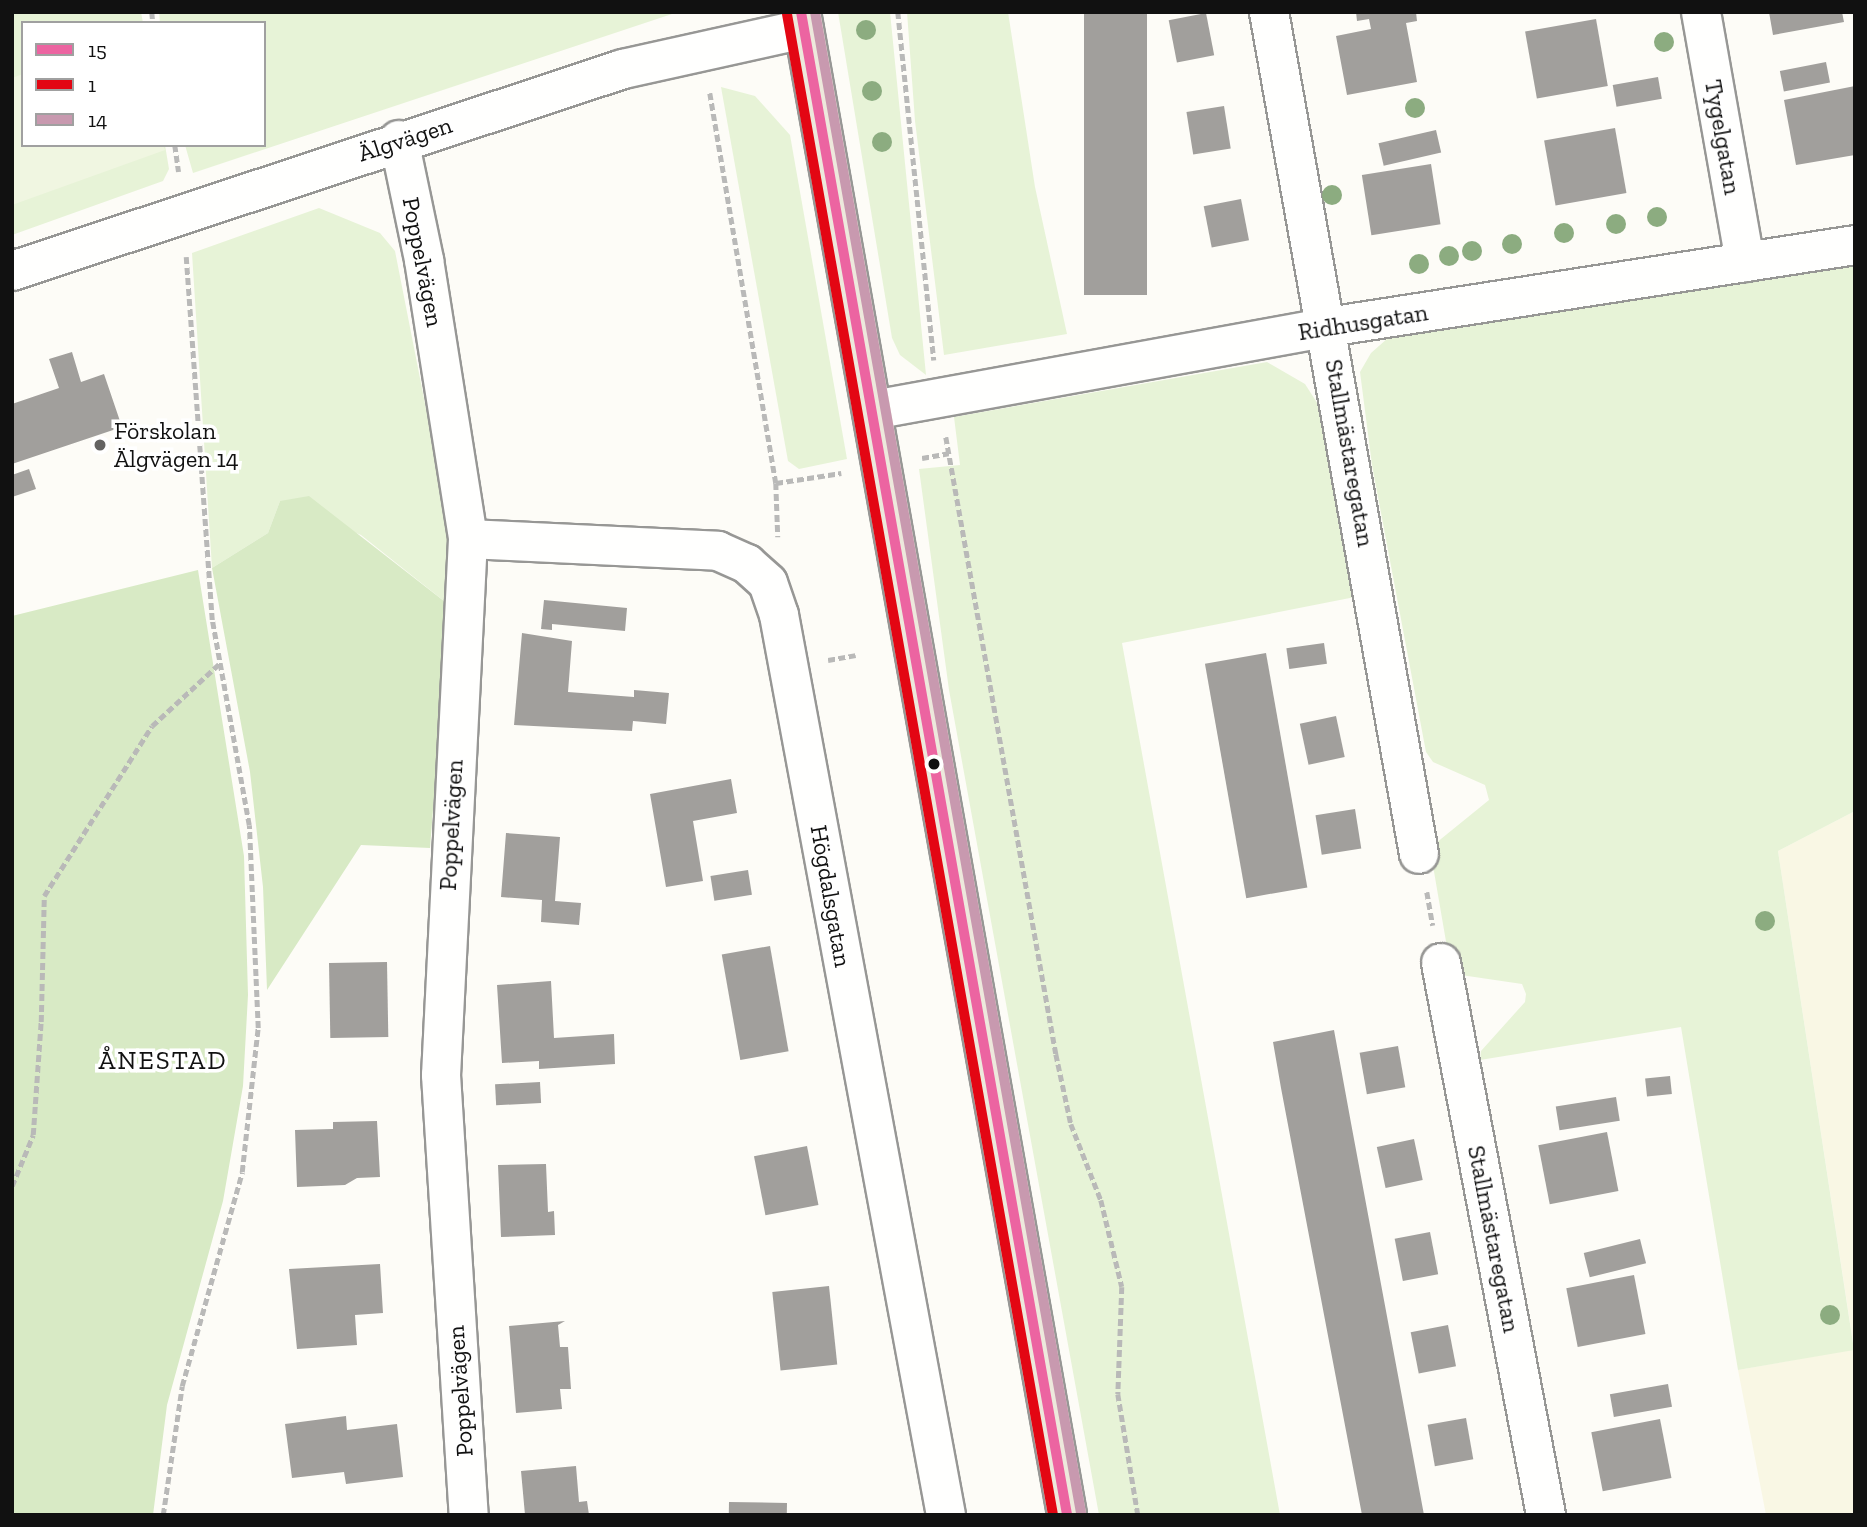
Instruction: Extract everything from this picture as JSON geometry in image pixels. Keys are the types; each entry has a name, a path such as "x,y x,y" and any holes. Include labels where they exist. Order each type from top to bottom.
{"main road":[{"path":"803,21 1068,1515"}],"street":[{"name":"Stallmästaregatan","path":"1269,12 1328,327 1419,854"},
{"name":"Tygelgatan","path":"1701,12 1745,262"},
{"name":"Älgvägen","path":"12,271 399,140 803,21"},
{"name":"Poppelvägen","path":"399,140 424,260 468,539 441,1075 469,1515"},
{"name":"Ridhusgatan","path":"873,410 1328,327 1855,246"},
{"path":"468,539 718,551 747,564 768,583"},
{"name":"Högdalsgatan","path":"768,583 779,614 946,1515"},
{"name":"Stallmästaregatan","path":"1441,963 1546,1515"}],"path":[{"path":"898,12 918,230 940,399 1056,1054 1072,1124 1101,1200 1120,1273 1118,1394 1138,1515"},
{"path":"702,49 776,484 777,553 768,583"},
{"path":"163,1515 182,1386 242,1172 258,1028 249,825 219,664 206,571 183,213"},
{"path":"12,1186 33,1135 41,1022 44,896 152,726 219,664"},
{"path":"1419,854 1441,963"}],"shaded area":[{"path":"1855,811 1855,1515 1766,1515 1738,1370 1854,1349 1778,851"}],"green space":[{"path":"12,12 141,12 143,21 21,21 21,147 165,147 169,169 163,181 12,235"},
{"path":"159,12 678,12 193,173 186,147 266,147 266,21 160,21"},
{"path":"838,12 890,12 926,375 900,355 892,338"},
{"path":"907,12 1008,12 1035,187 1067,334 944,355 915,121"},
{"path":"21,75 21,147 164,147 165,150 12,205 12,78"},
{"path":"721,87 755,96 790,135 847,459 799,469 788,461"},
{"path":"319,208 380,233 395,251 451,536 449,605 361,535 280,501 268,533 212,568 192,253"},
{"path":"1855,265 1855,811 1778,851 1854,1350 1738,1370 1681,1027 1480,1060 1481,1051 1525,1002 1526,994 1522,984 1461,975 1449,959 1432,860 1436,843 1489,800 1485,785 1433,762 1426,752 1372,465 1360,372 1371,353 1388,338"},
{"path":"1267,362 1305,384 1323,412 1355,597 1122,643 1280,1515 1099,1515 949,690 919,469 960,465 954,417"},
{"path":"309,496 449,605 430,848 361,845 267,990 263,887 250,772 212,568 268,533 280,501"},
{"path":"198,570 244,856 248,995 243,1086 223,1201 167,1405 153,1515 12,1515 12,616"}],"building":[{"path":"1084,12 1147,12 1147,295 1084,295"},
{"path":"1356,12 1416,12 1417,21 1406,23 1417,82 1347,95 1336,36 1371,29 1369,19 1357,21"},
{"path":"1769,12 1842,12 1844,22 1773,35"},
{"path":"1206,13 1214,55 1177,62 1169,20"},
{"path":"1596,19 1608,86 1537,98 1525,32"},
{"path":"1826,62 1830,83 1784,92 1780,71"},
{"path":"1658,77 1662,99 1617,107 1613,85"},
{"path":"1855,86 1855,155 1796,165 1784,100"},
{"path":"1224,106 1231,148 1193,154 1186,112"},
{"path":"1615,128 1626,193 1556,205 1544,141"},
{"path":"1436,130 1441,152 1384,166 1379,143"},
{"path":"1431,164 1441,224 1371,235 1362,175"},
{"path":"1241,199 1249,240 1212,247 1204,206"},
{"path":"72,352 81,382 104,374 122,427 12,464 12,404 59,388 49,359"},
{"path":"29,469 36,489 12,497 12,475"},
{"path":"544,600 627,608 625,631 552,624 552,630 541,629"},
{"path":"522,633 572,641 568,692 634,697 634,690 669,693 666,724 633,721 632,731 514,725"},
{"path":"1324,643 1327,664 1289,669 1286,648"},
{"path":"1266,653 1307,887 1246,898 1205,664"},
{"path":"1336,716 1345,757 1309,765 1300,724"},
{"path":"731,779 737,813 693,821 703,881 666,887 650,794"},
{"path":"1355,809 1361,849 1322,855 1315,815"},
{"path":"506,833 560,837 555,901 581,903 579,925 541,922 542,900 501,897"},
{"path":"748,870 752,895 714,901 710,876"},
{"path":"770,946 789,1051 740,1060 722,955"},
{"path":"387,962 388,1037 330,1038 329,963"},
{"path":"551,981 554,1038 614,1034 615,1064 539,1069 539,1061 502,1063 497,985"},
{"path":"1334,1030 1424,1515 1362,1515 1281,1088 1273,1042"},
{"path":"1398,1046 1405,1087 1367,1094 1360,1053"},
{"path":"1670,1076 1672,1094 1647,1097 1645,1079"},
{"path":"540,1082 541,1103 496,1105 495,1084"},
{"path":"1616,1097 1620,1121 1560,1130 1556,1107"},
{"path":"377,1121 380,1177 357,1178 345,1185 297,1187 295,1130 333,1129 333,1122"},
{"path":"1607,1132 1618,1191 1550,1204 1538,1145"},
{"path":"1414,1139 1423,1180 1386,1188 1377,1147"},
{"path":"807,1146 818,1205 765,1215 754,1156"},
{"path":"546,1164 548,1212 554,1211 555,1235 501,1237 498,1165"},
{"path":"1430,1232 1438,1274 1403,1281 1395,1239"},
{"path":"1640,1239 1646,1263 1590,1277 1584,1253"},
{"path":"380,1264 383,1313 355,1315 357,1345 297,1349 289,1269"},
{"path":"1634,1275 1645,1334 1578,1347 1566,1288"},
{"path":"829,1286 837,1365 781,1371 772,1292"},
{"path":"565,1321 558,1325 560,1347 568,1347 571,1389 560,1389 562,1409 516,1413 509,1326"},
{"path":"1448,1325 1456,1366 1419,1373 1411,1332"},
{"path":"1668,1384 1672,1407 1614,1417 1610,1394"},
{"path":"346,1416 347,1430 397,1424 403,1477 346,1484 344,1472 292,1478 285,1424"},
{"path":"1466,1418 1473,1459 1435,1466 1428,1425"},
{"path":"1660,1419 1671,1478 1603,1491 1591,1432"},
{"path":"576,1466 579,1502 587,1501 589,1515 525,1515 521,1471"},
{"path":"729,1502 787,1503 787,1515 729,1515"}],"transit line":[{"name":"15","path":"801,12 1067,1515"},
{"name":"14","path":"815,12 1081,1513"},
{"name":"1","path":"787,14 1053,1515"}],"place":[{"name":"Förskolan Älgvägen 14","path":"100,445"}],"district":[{"name":"ÅNESTAD","path":"163,1061"}]}
